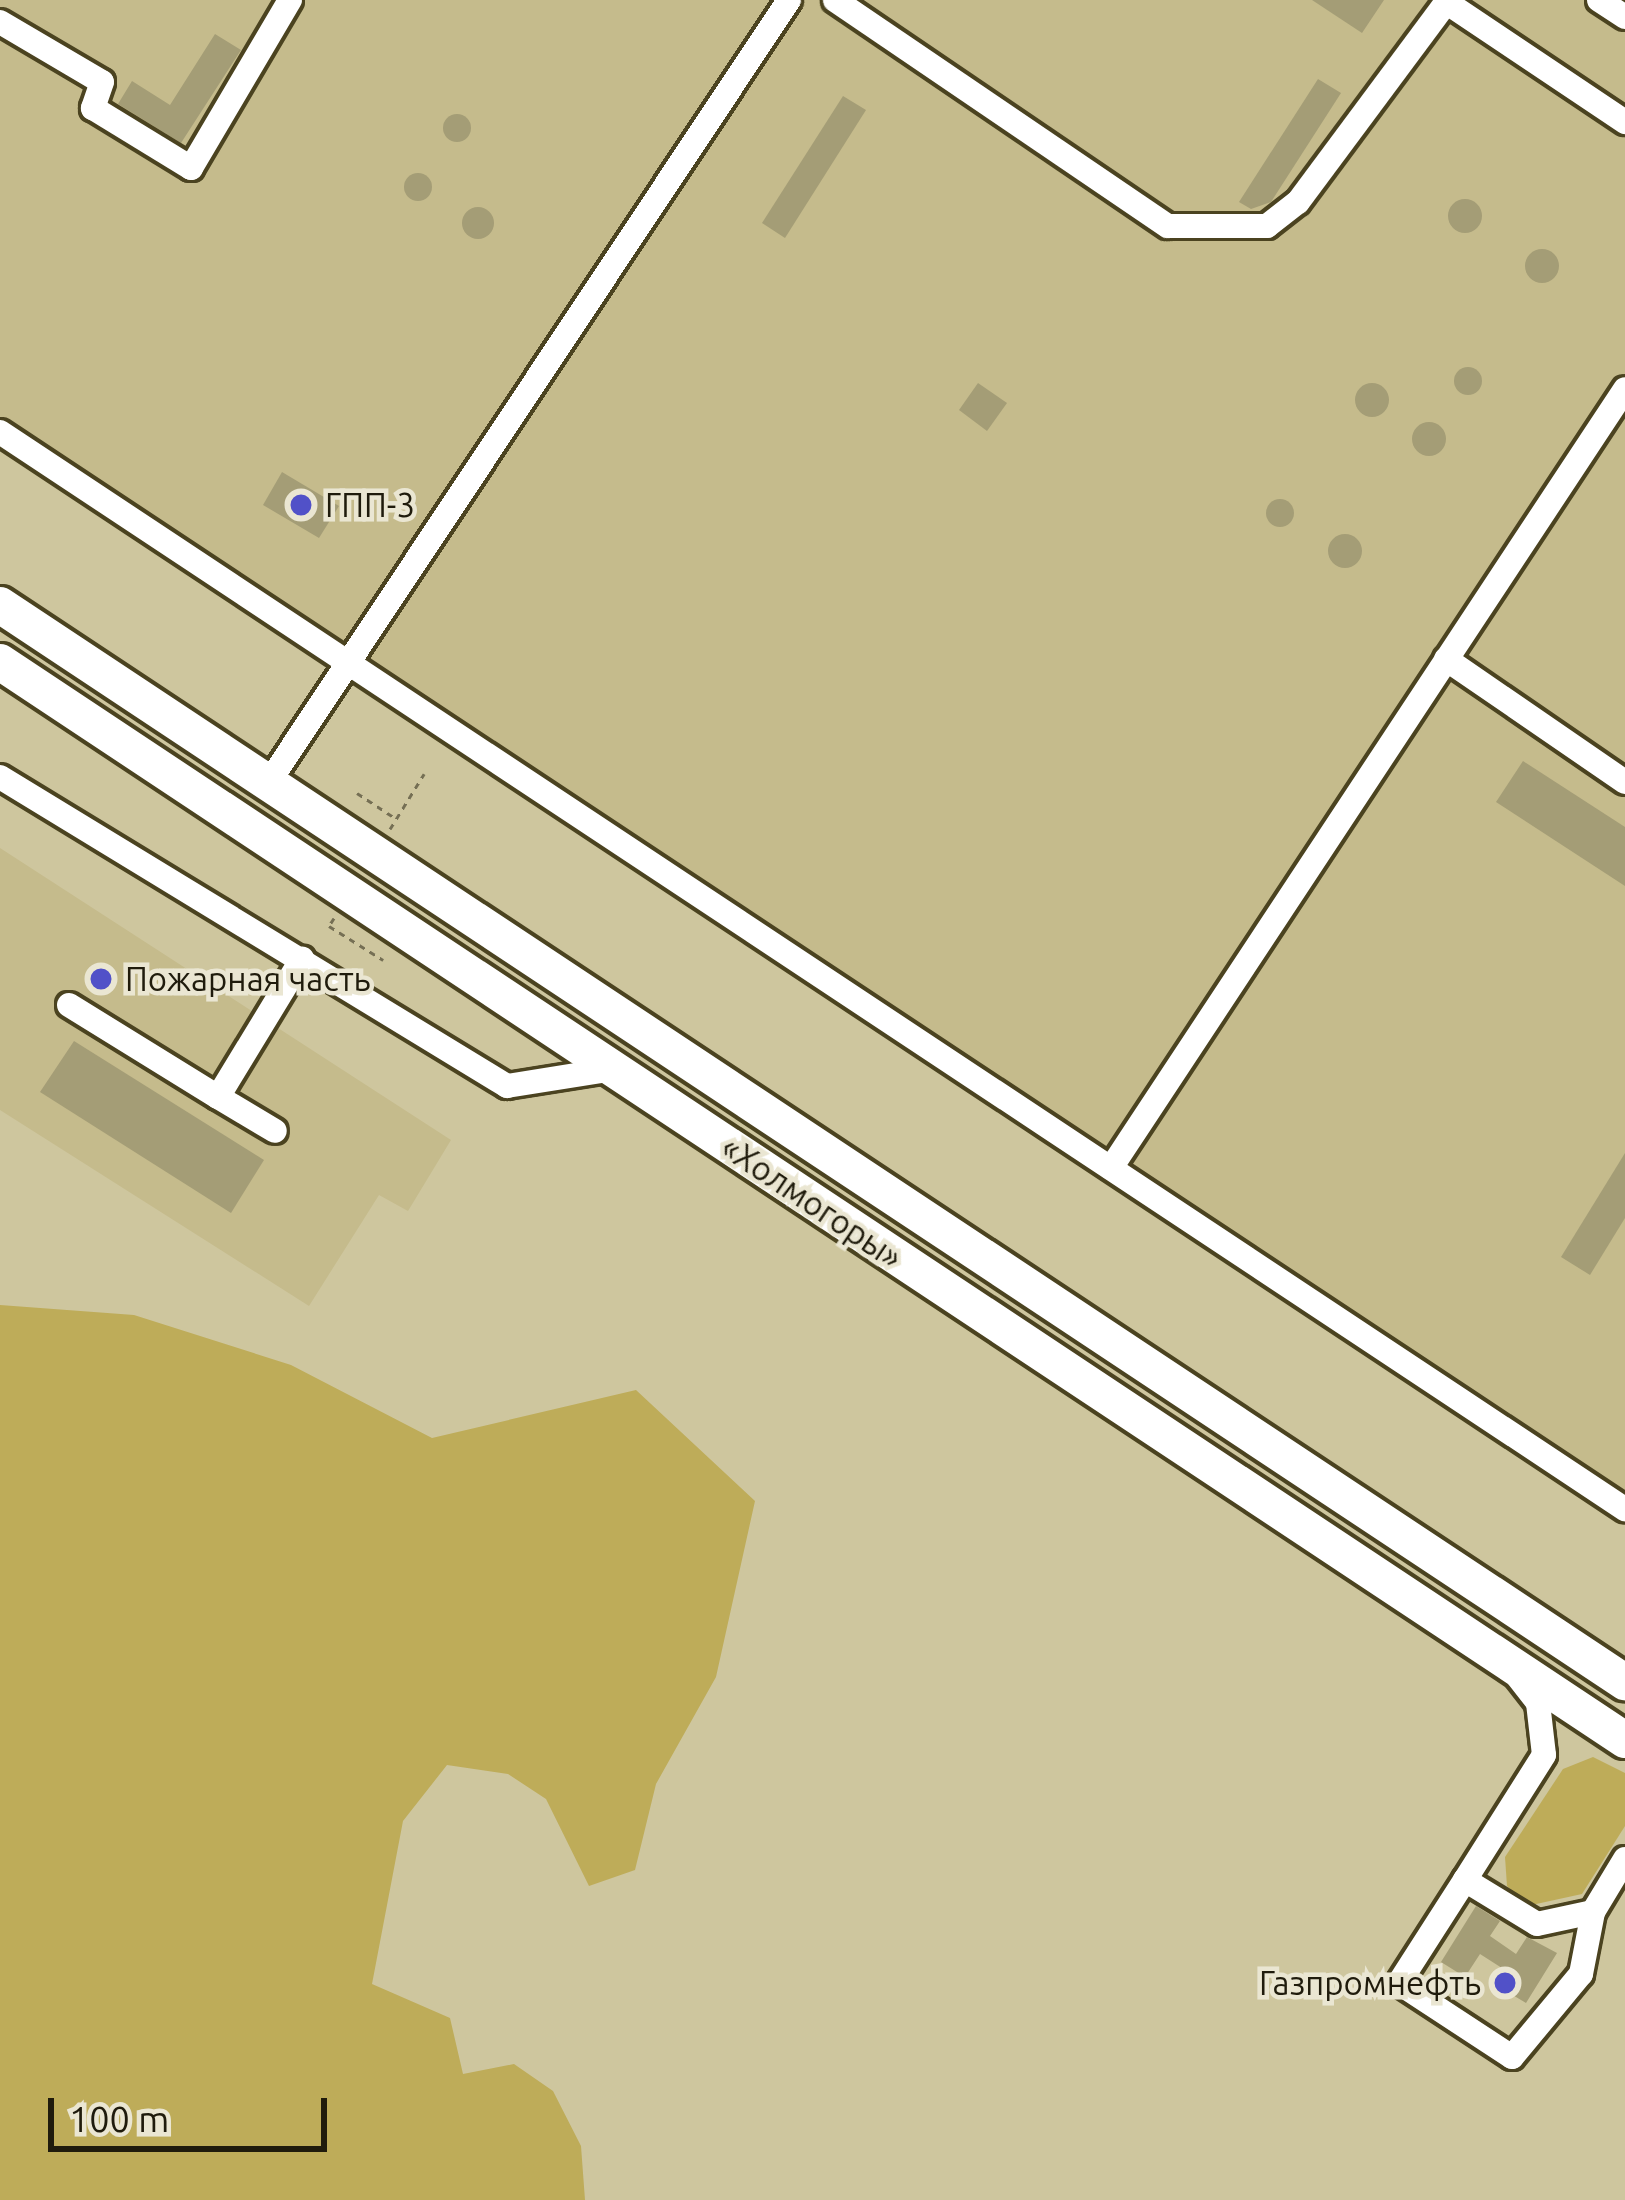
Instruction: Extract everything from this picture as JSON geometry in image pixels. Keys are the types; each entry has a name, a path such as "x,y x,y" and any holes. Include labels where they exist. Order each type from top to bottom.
{"highway":[{"name":"«Холмогоры»","path":"0,605 1625,1682"},
{"name":"«Холмогоры»","path":"0,662 1625,1740"},
{"path":"613,1069 639,1029"}],"lane":[{"path":"0,22 102,82 92,108 191,168 290,0"},
{"path":"268,782 789,0"},
{"path":"835,0 1168,226 1268,226 1298,202 1448,1 1625,122"},
{"path":"1599,0 1625,17"},
{"path":"1111,1168 1625,388"},
{"path":"0,432 1625,1508"},
{"path":"1446,659 1625,782"},
{"path":"0,777 507,1086 613,1069"},
{"path":"218,1097 302,959"},
{"path":"69,1005 275,1131"},
{"path":"1509,1666 1538,1703 1544,1755 1399,1983 1512,2057 1581,1974 1593,1912 1625,1859"},
{"path":"1465,1880 1537,1924 1593,1912"}],"path":[{"path":"357,793 397,819"}],"shaded area":[{"path":"0,0 1625,0 1625,1501 0,447"},
{"name":"Пожарная часть","path":"0,848 451,1140 408,1211 379,1195 309,1306 0,1110"},
{"path":"0,1305 134,1315 291,1365 432,1438 636,1390 755,1501 716,1677 656,1784 635,1870 589,1886 546,1799 508,1774 447,1765 403,1821 372,1984 450,2018 463,2074 514,2064 553,2091 581,2146 585,2200 0,2200"},
{"path":"1593,1757 1625,1773 1625,1826 1582,1894 1527,1906 1507,1886 1505,1857 1563,1769"}],"building":[{"path":"1312,0 1384,0 1362,33"},
{"path":"215,34 241,50 181,143 118,104 132,81 170,105"},
{"path":"1318,79 1341,93 1271,202 1251,209 1239,202"},
{"path":"843,96 866,110 785,238 762,223"},
{"path":"457,114 467,118 471,128 467,138 457,142 447,138 443,128 447,118"},
{"path":"418,173 428,177 432,187 428,197 418,201 408,197 404,187 408,177"},
{"path":"1465,199 1477,204 1482,216 1477,228 1465,233 1453,228 1448,216 1453,204"},
{"path":"478,207 489,212 494,223 489,234 478,239 467,234 462,223 467,212"},
{"path":"1542,249 1554,254 1559,266 1554,278 1542,283 1530,278 1525,266 1530,254"},
{"path":"1468,367 1478,371 1482,381 1478,391 1468,395 1458,391 1454,381 1458,371"},
{"path":"978,383 1007,403 987,431 959,410"},
{"path":"1372,383 1384,388 1389,400 1384,412 1372,417 1360,412 1355,400 1360,388"},
{"path":"1429,422 1441,427 1446,439 1441,451 1429,456 1417,451 1412,439 1417,427"},
{"name":"ГПП-3","path":"282,472 339,506 319,538 263,505"},
{"path":"1280,499 1290,503 1294,513 1290,523 1280,527 1270,523 1266,513 1270,503"},
{"path":"1345,534 1357,539 1362,551 1357,563 1345,568 1333,563 1328,551 1333,539"},
{"path":"1523,761 1625,827 1625,886 1496,802"},
{"path":"74,1041 264,1160 231,1213 40,1092"},
{"path":"1625,1153 1625,1218 1590,1275 1561,1257"},
{"path":"1476,1906 1500,1921 1490,1936 1516,1954 1527,1937 1557,1953 1526,2003 1496,1985 1505,1970 1480,1954 1465,1977 1441,1962"}],"place":[{"name":"ГПП-3","path":"301,505"},
{"name":"Пожарная часть","path":"101,979"},
{"name":"Газпромнефть","path":"1505,1983"}]}
